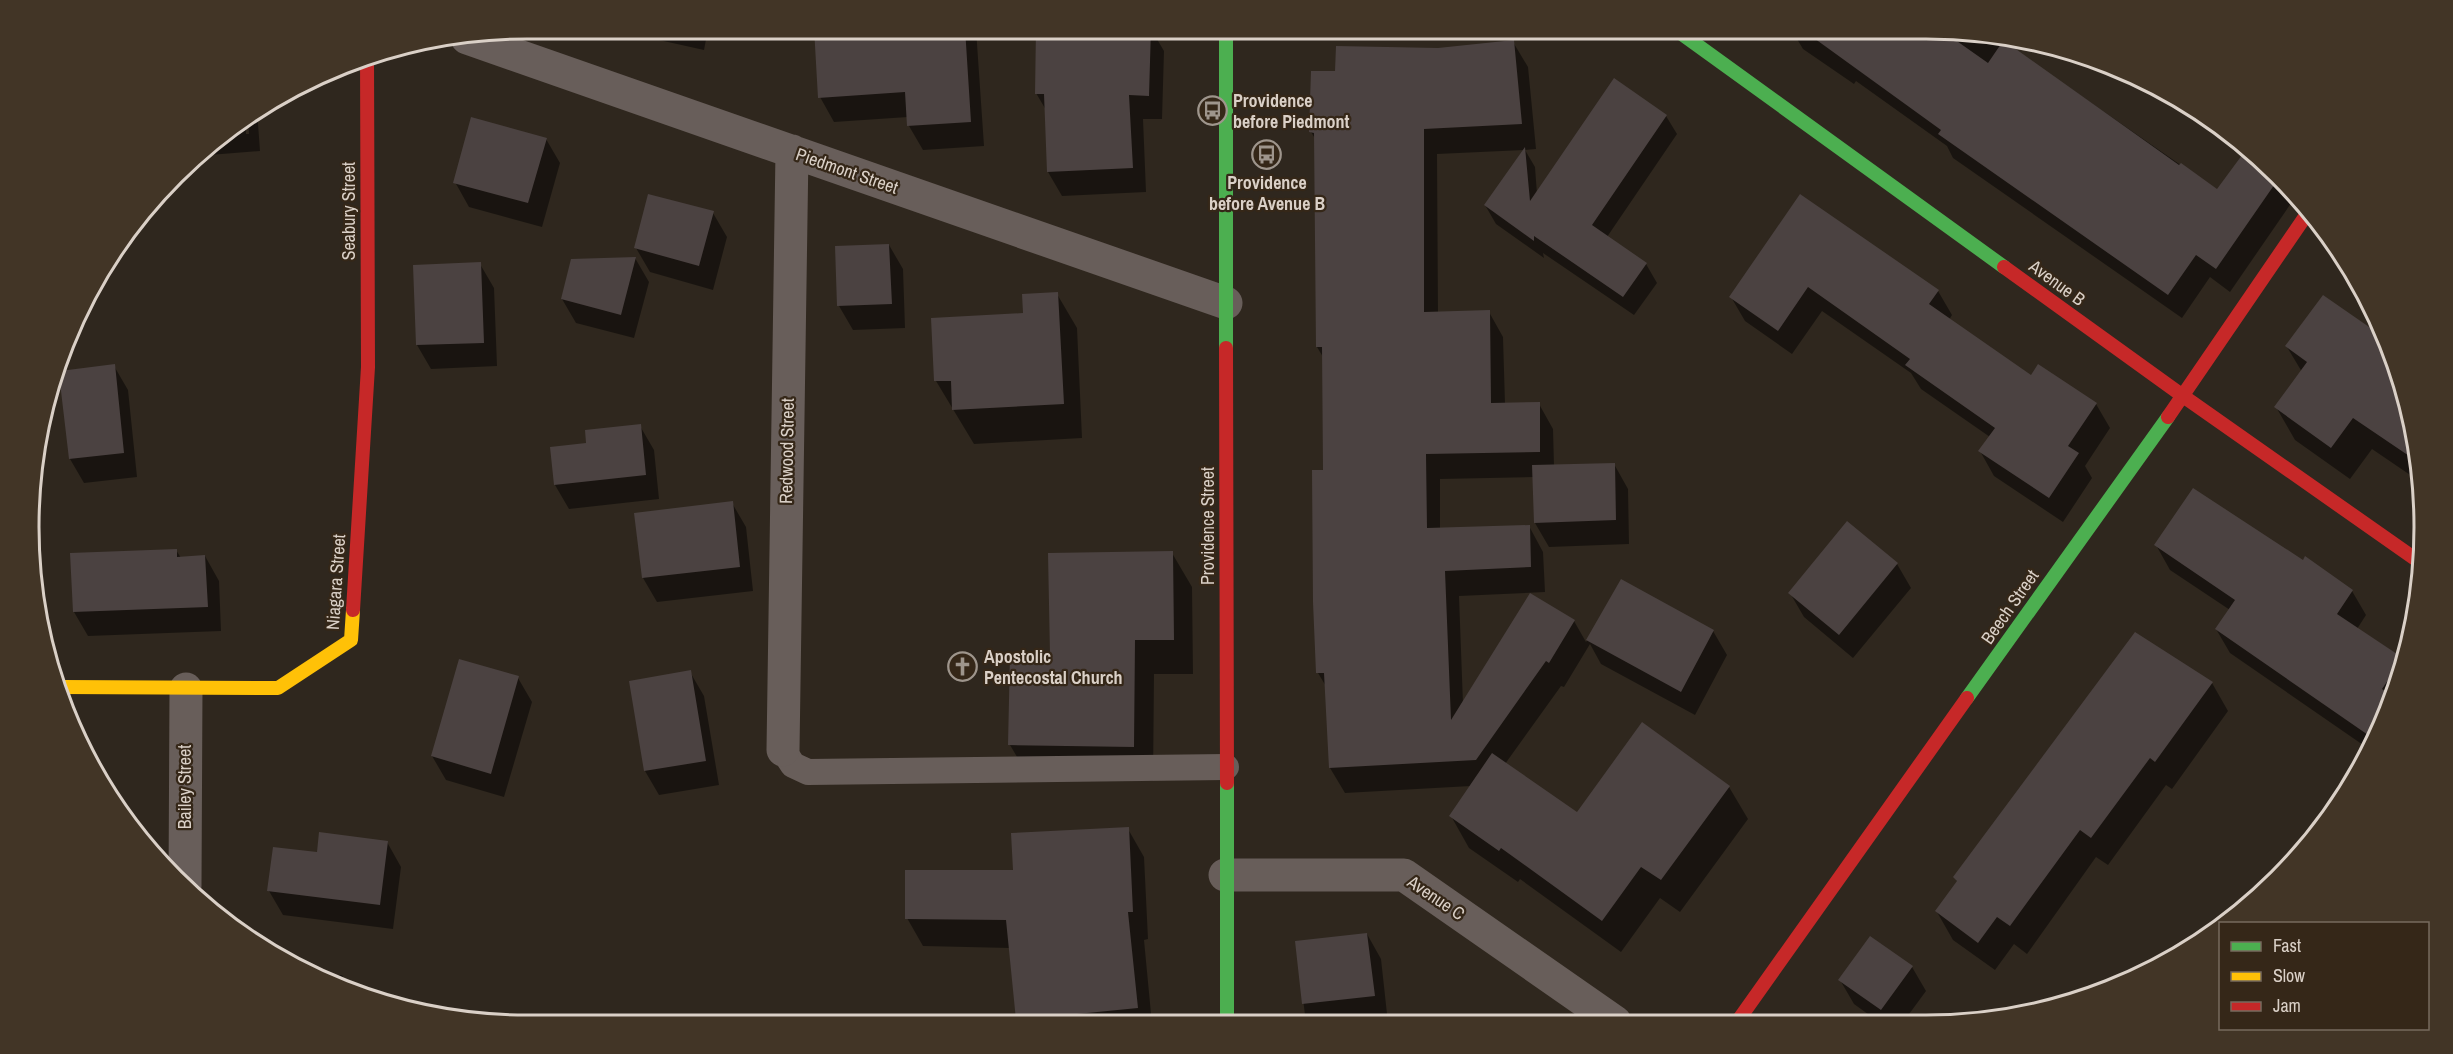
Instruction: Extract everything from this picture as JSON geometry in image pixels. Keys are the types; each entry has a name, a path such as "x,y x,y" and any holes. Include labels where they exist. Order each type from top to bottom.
{"street":[{"name":"Providence Street","path":"1226,39 1227,1015"},
{"name":"Avenue B","path":"1690,39 2182,396 2413,557"},
{"name":"Piedmont Street","path":"477,42 1226,303"},
{"name":"Seabury Street","path":"367,66 368,367"},
{"name":"Redwood Street","path":"783,750 792,151"},
{"name":"Beech Street","path":"1742,1015 2182,396 2303,218"},
{"name":"Niagara Street","path":"66,687 278,688 351,640 368,367"},
{"name":"Bailey Street","path":"184,874 186,689"},
{"name":"Avenue C","path":"1225,875 1404,875 1605,1015"}],"lane":[{"path":"783,750 793,765 808,772 1226,767"}],"building":[{"path":"815,39 966,39 971,122 907,126 905,92 818,98"},
{"path":"1036,39 1151,39 1149,96 1129,95 1133,168 1047,172 1044,94 1035,94"},
{"path":"1815,39 1955,40 1988,63 2000,45 2013,47 2179,165 2181,163 2217,189 2242,155 2274,185 2216,269 2196,255 2168,295 1938,134 1941,130"},
{"path":"1514,40 1522,124 1424,129 1424,312 1490,310 1491,403 1540,402 1540,452 1426,454 1427,528 1530,525 1531,567 1445,571 1451,720 1530,593 1575,620 1549,663 1546,661 1476,760 1329,768 1324,673 1316,673 1313,602 1312,470 1323,470 1322,347 1316,347 1314,133 1309,132 1311,71 1335,71 1336,46 1438,48"},
{"path":"1614,78 1667,115 1592,225 1647,263 1623,297 1534,236 1534,241 1484,205 1525,147 1530,201"},
{"path":"471,117 547,138 528,203 453,183"},
{"path":"648,194 714,211 699,266 634,248"},
{"path":"1800,194 1939,290 1929,304 2031,375 2038,364 2097,403 2068,446 2079,453 2049,498 1978,451 1995,428 1905,365 1910,359 1808,287 1778,331 1729,297"},
{"path":"889,244 892,304 837,306 835,246"},
{"path":"636,257 621,315 561,299 571,259"},
{"path":"481,262 484,343 416,345 413,265"},
{"path":"1058,292 1064,404 952,410 951,381 934,381 931,318 1023,313 1022,294"},
{"path":"2323,295 2372,329 2397,401 2409,456 2353,418 2331,448 2274,407 2307,362 2285,346"},
{"path":"115,364 124,453 69,459 60,386 65,370"},
{"path":"641,424 646,475 554,485 550,447 586,443 585,430"},
{"path":"1615,463 1616,520 1534,523 1532,465"},
{"path":"2193,488 2303,560 2305,556 2353,590 2337,614 2397,654 2390,677 2382,689 2385,691 2368,735 2215,629 2235,600 2154,545"},
{"path":"733,501 740,567 642,578 634,513"},
{"path":"1847,521 1898,563 1839,635 1788,593"},
{"path":"177,549 177,557 205,555 208,607 73,612 70,553"},
{"path":"1173,551 1174,640 1135,640 1134,747 1008,745 1010,654 1050,655 1048,553"},
{"path":"1621,579 1714,630 1681,692 1586,640"},
{"path":"2135,632 2213,682 2155,762 2150,758 2091,838 2080,830 2010,926 1997,917 1978,943 1935,911 1957,881 1953,877"},
{"path":"459,659 519,676 491,774 431,756"},
{"path":"691,670 706,761 644,771 629,681"},
{"path":"1642,722 1730,786 1661,880 1641,867 1602,921 1501,848 1499,851 1449,816 1492,753 1577,812"},
{"path":"1129,827 1133,912 1128,912 1138,1008 1067,1015 1016,1015 1006,920 905,919 905,870 1013,870 1011,833"},
{"path":"319,832 388,841 380,905 267,891 273,847 317,852"},
{"path":"1367,933 1375,996 1302,1004 1295,941"},
{"path":"1870,936 1913,966 1881,1010 1838,980"}],"traffic: fast":[{"path":"1226,39 1226,348"},
{"path":"1689,39 2004,267"},
{"path":"1967,698 2168,417"},
{"path":"1227,783 1227,1015"}],"traffic: slow":[{"path":"66,687 278,688 351,640 353,610"}],"traffic: jam":[{"path":"353,610 368,367 367,66"},
{"path":"2168,417 2304,219"},
{"path":"2004,267 2413,557"},
{"path":"1226,348 1227,783"},
{"path":"1742,1015 1967,698"}],"place":[{"name":"Providence before Piedmont","path":"1212,111"},
{"name":"Providence before Avenue B","path":"1267,154"},
{"name":"Apostolic Pentecostal Church","path":"963,667"}]}
